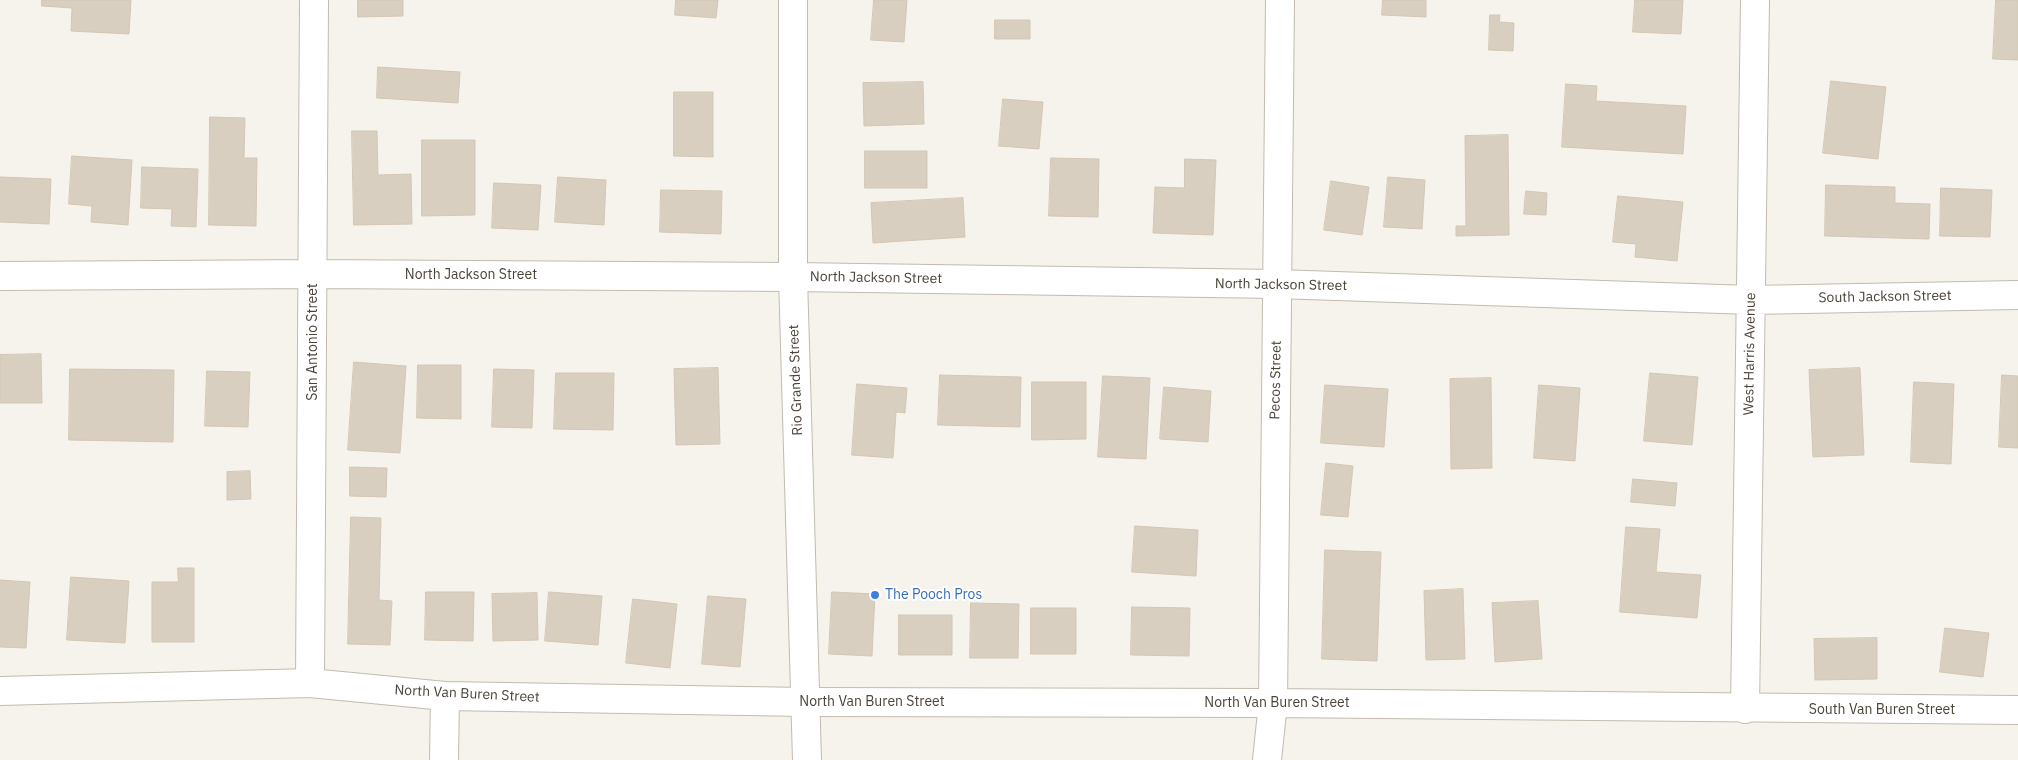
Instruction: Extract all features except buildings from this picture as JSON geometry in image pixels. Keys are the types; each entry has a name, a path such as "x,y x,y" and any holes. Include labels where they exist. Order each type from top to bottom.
{"street":[{"name":"San Antonio Street","path":"310,684 314,0"},
{"name":"Rio Grande Street","path":"793,0 794,277 807,760"},
{"name":"Pecos Street","path":"1267,760 1273,703 1280,0"},
{"name":"West Harris Avenue","path":"1745,709 1755,0"},
{"name":"North Jackson Street","path":"0,276 313,274 794,277 1277,284 1751,300"},
{"name":"South Jackson Street","path":"1751,300 2018,295"},
{"name":"North Van Buren Street","path":"0,692 310,684 446,696 806,702 1273,703 1745,709"},
{"path":"444,760 446,696"},
{"name":"South Van Buren Street","path":"1745,709 2018,710"}],"place":[{"name":"The Pooch Pros","path":"875,595"}]}
